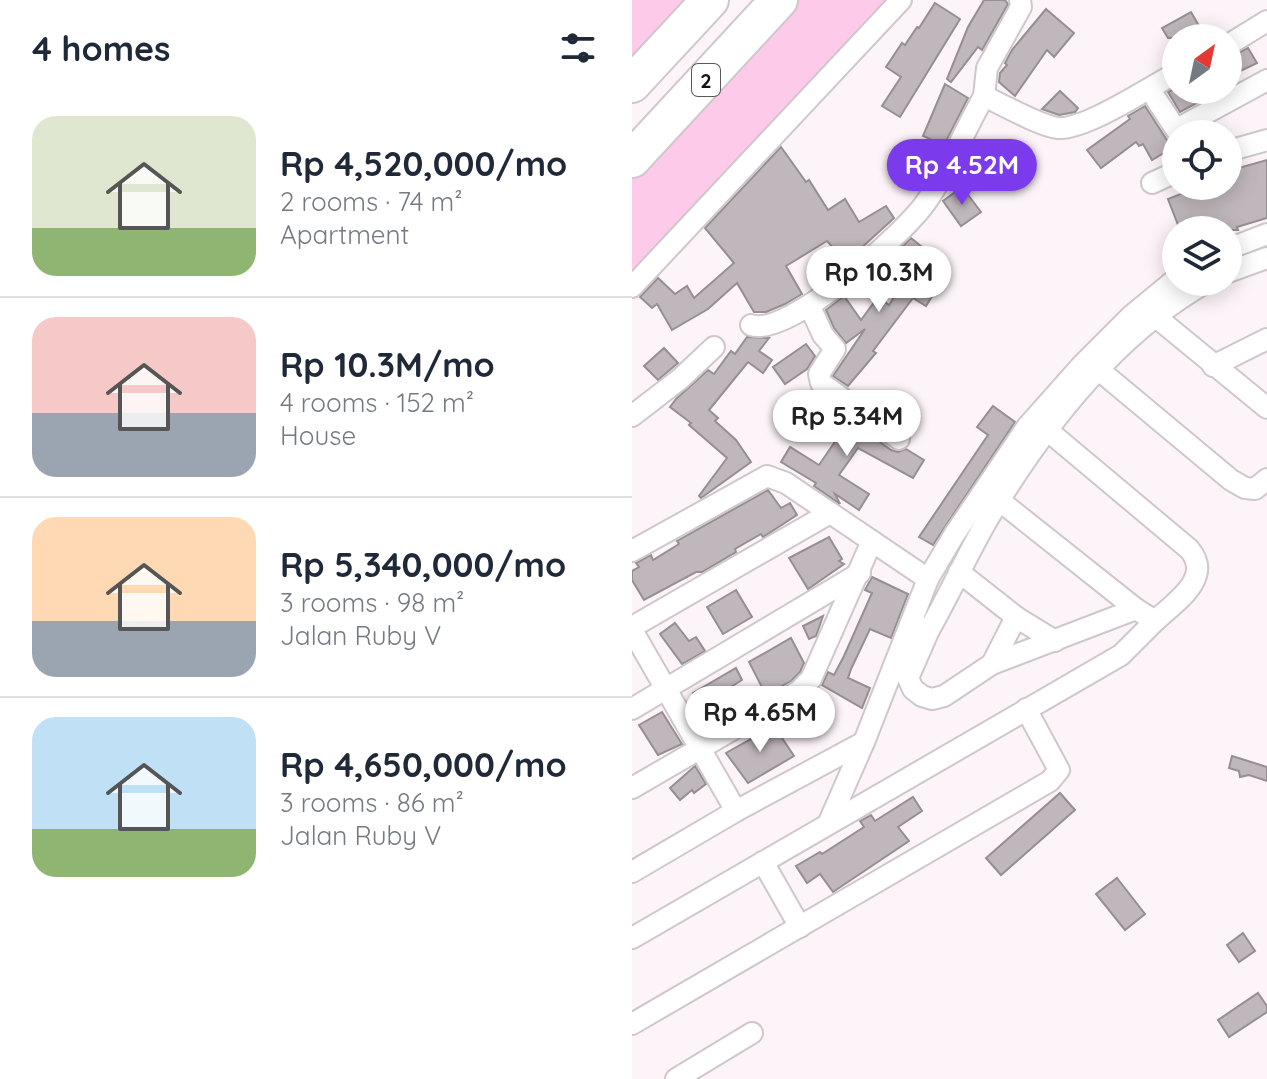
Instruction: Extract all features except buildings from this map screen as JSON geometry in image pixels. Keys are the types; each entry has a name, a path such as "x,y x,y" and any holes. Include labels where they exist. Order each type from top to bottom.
{"highway":[{"name":"2","path":"632,84 710,0"},
{"name":"2","path":"632,159 779,0"}],"street":[{"path":"632,287 901,0"},
{"path":"751,325 771,324 810,307 895,236 926,203 984,96 987,68 1021,7 1020,0"},
{"path":"1242,36 1267,21"},
{"path":"1197,120 1267,80"},
{"path":"984,96 1057,128 1074,126 1110,110 1162,81"},
{"path":"1156,99 1170,120"},
{"path":"1242,147 1267,140"},
{"path":"1152,183 1162,178"},
{"path":"1242,244 1267,234"},
{"path":"1242,267 1267,258"},
{"path":"1136,609 992,664 944,696 932,699 922,696 913,689 908,678 928,579 954,535 1027,427 1121,326 1162,291"},
{"path":"829,822 919,627 959,572 1000,501 1047,430 1099,370 1182,296"},
{"path":"810,307 823,335 835,349 819,374 821,383 899,439"},
{"path":"1156,317 1267,408"},
{"path":"1213,366 1267,339"},
{"path":"632,416 680,379 714,347"},
{"path":"1099,370 1231,480 1245,488 1255,489 1267,479"},
{"path":"632,938 1121,655 1195,582 1198,572 1195,555 1047,430"},
{"path":"638,542 767,476 786,483 928,579"},
{"path":"1000,501 1155,621"},
{"path":"736,811 632,629 830,513"},
{"path":"632,788 799,691 811,679 872,541"},
{"path":"959,572 1016,617 1055,641"},
{"path":"632,709 860,573"},
{"path":"992,664 1016,617"},
{"path":"632,1024 1057,775 1059,770 1026,709"},
{"path":"632,872 864,742"},
{"path":"763,862 800,927"},
{"path":"676,1079 752,1033"}],"shaded area":[{"path":"632,0 710,0 632,84"},
{"path":"779,0 901,0 632,286 632,158"}]}
